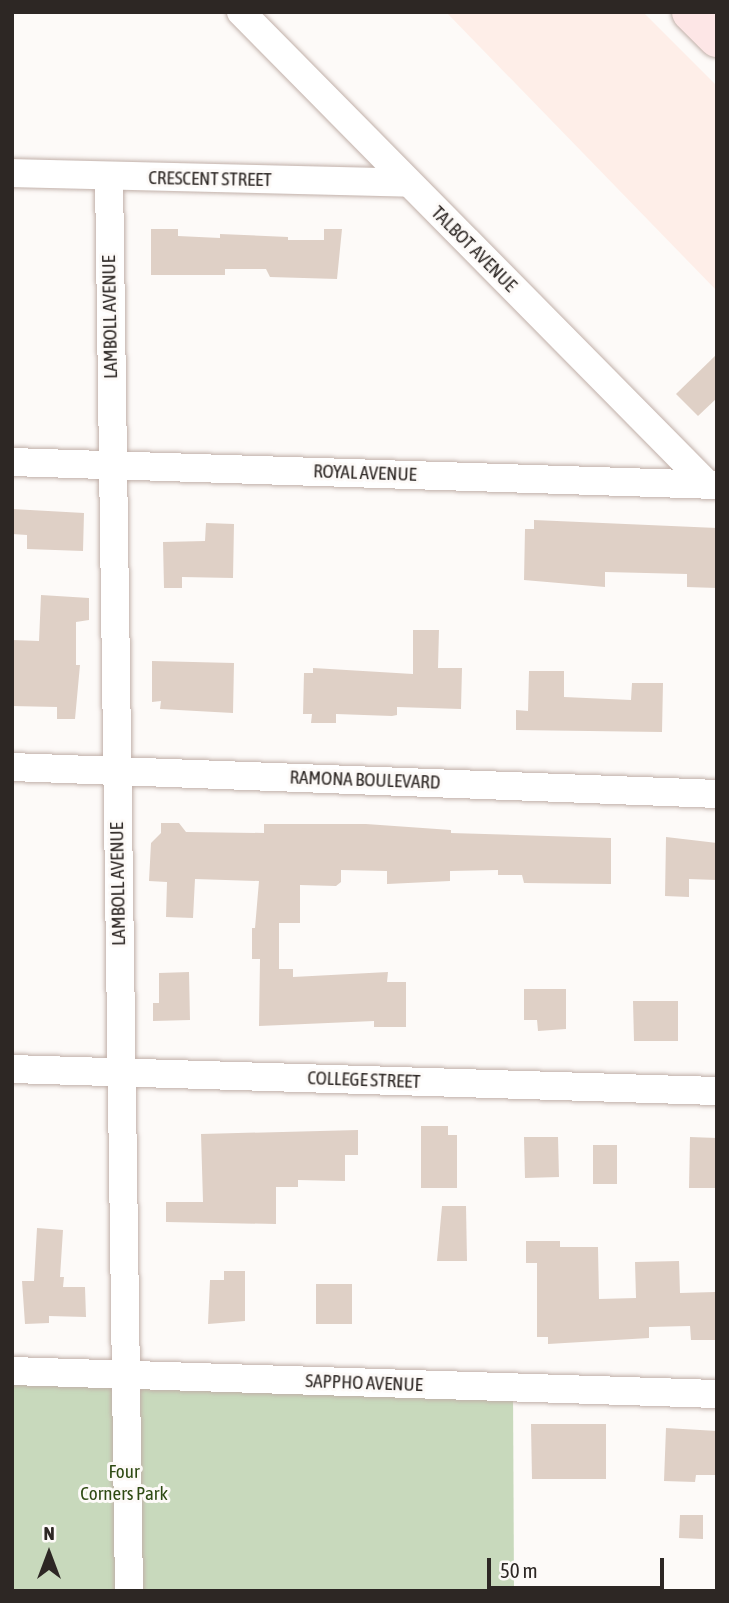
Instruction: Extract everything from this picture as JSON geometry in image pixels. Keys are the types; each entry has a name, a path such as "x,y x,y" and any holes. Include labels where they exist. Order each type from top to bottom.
{"main road":[{"path":"691,12 717,38"}],"street":[{"name":"TALBOT AVENUE","path":"241,12 408,183 712,484"},
{"name":"CRESCENT STREET","path":"12,173 408,183"},
{"name":"LAMBOLL AVENUE","path":"109,177 129,1591"},
{"name":"ROYAL AVENUE","path":"12,462 712,484"},
{"name":"RAMONA BOULEVARD","path":"12,767 717,793"},
{"name":"COLLEGE STREET","path":"12,1069 717,1091"},
{"name":"SAPPHO AVENUE","path":"12,1371 717,1394"}],"shaded area":[{"path":"446,12 643,12 717,86 717,291"}],"green space":[{"name":"Four Corners Park","path":"12,1371 513,1388 514,1591 12,1591"}],"building":[{"path":"151,229 178,229 178,236 220,238 220,234 324,240 324,229 342,229 337,279 270,277 266,269 225,269 225,275 151,275"},
{"path":"717,354 717,398 698,416 676,394"},
{"path":"12,509 84,513 83,551 27,549 27,535 12,534"},
{"path":"534,520 717,528 717,588 687,587 687,574 605,572 605,587 524,580 525,529 534,529"},
{"path":"206,523 234,524 233,578 182,577 182,588 164,588 163,542 205,541"},
{"path":"41,595 89,598 89,620 76,622 76,665 80,665 75,719 57,719 57,707 12,706 12,640 39,641"},
{"path":"413,630 439,630 438,668 462,668 461,709 397,707 397,715 392,716 336,714 336,723 311,723 312,714 303,714 304,673 313,673 313,668 413,674"},
{"path":"152,661 234,663 233,713 160,709 161,701 152,702"},
{"path":"529,671 564,671 564,697 631,700 632,683 663,683 662,732 516,730 516,710 528,711"},
{"path":"161,823 179,823 186,832 264,833 264,824 366,824 451,830 451,833 611,838 611,884 524,883 522,875 498,875 498,870 450,871 450,881 387,884 387,871 341,870 341,882 336,886 300,885 300,923 279,923 279,969 293,969 293,977 388,972 387,982 406,982 406,1027 374,1027 374,1021 259,1026 260,959 252,959 252,928 255,928 259,881 195,879 193,918 166,917 167,882 149,881 151,843 161,833"},
{"path":"666,837 717,843 717,880 689,879 689,897 665,896"},
{"path":"189,972 190,1020 153,1021 153,1003 159,1003 159,973"},
{"path":"524,989 566,989 566,1029 538,1031 537,1020 524,1020"},
{"path":"633,1001 678,1001 678,1041 634,1041"},
{"path":"421,1126 448,1126 448,1135 457,1135 457,1188 421,1188"},
{"path":"358,1130 358,1155 345,1155 345,1181 298,1180 298,1187 276,1187 276,1224 166,1222 166,1202 203,1202 201,1134"},
{"path":"524,1137 558,1137 559,1177 525,1178"},
{"path":"690,1137 717,1138 717,1188 689,1188"},
{"path":"593,1145 617,1145 617,1184 593,1184"},
{"path":"442,1206 466,1206 467,1261 437,1261"},
{"path":"37,1228 63,1230 60,1277 64,1277 63,1287 85,1287 86,1317 49,1316 49,1323 25,1324 22,1281 34,1281"},
{"path":"526,1241 560,1241 560,1247 598,1247 599,1299 636,1298 635,1262 679,1261 680,1293 715,1292 717,1340 691,1340 690,1326 649,1327 649,1338 548,1344 548,1337 537,1337 537,1263 526,1263"},
{"path":"224,1271 245,1271 245,1321 208,1324 210,1280 224,1280"},
{"path":"316,1284 352,1284 352,1324 316,1324"},
{"path":"531,1424 606,1424 606,1479 532,1479"},
{"path":"666,1428 717,1431 717,1475 696,1475 695,1482 664,1481"},
{"path":"680,1515 703,1515 703,1539 679,1538"}]}
